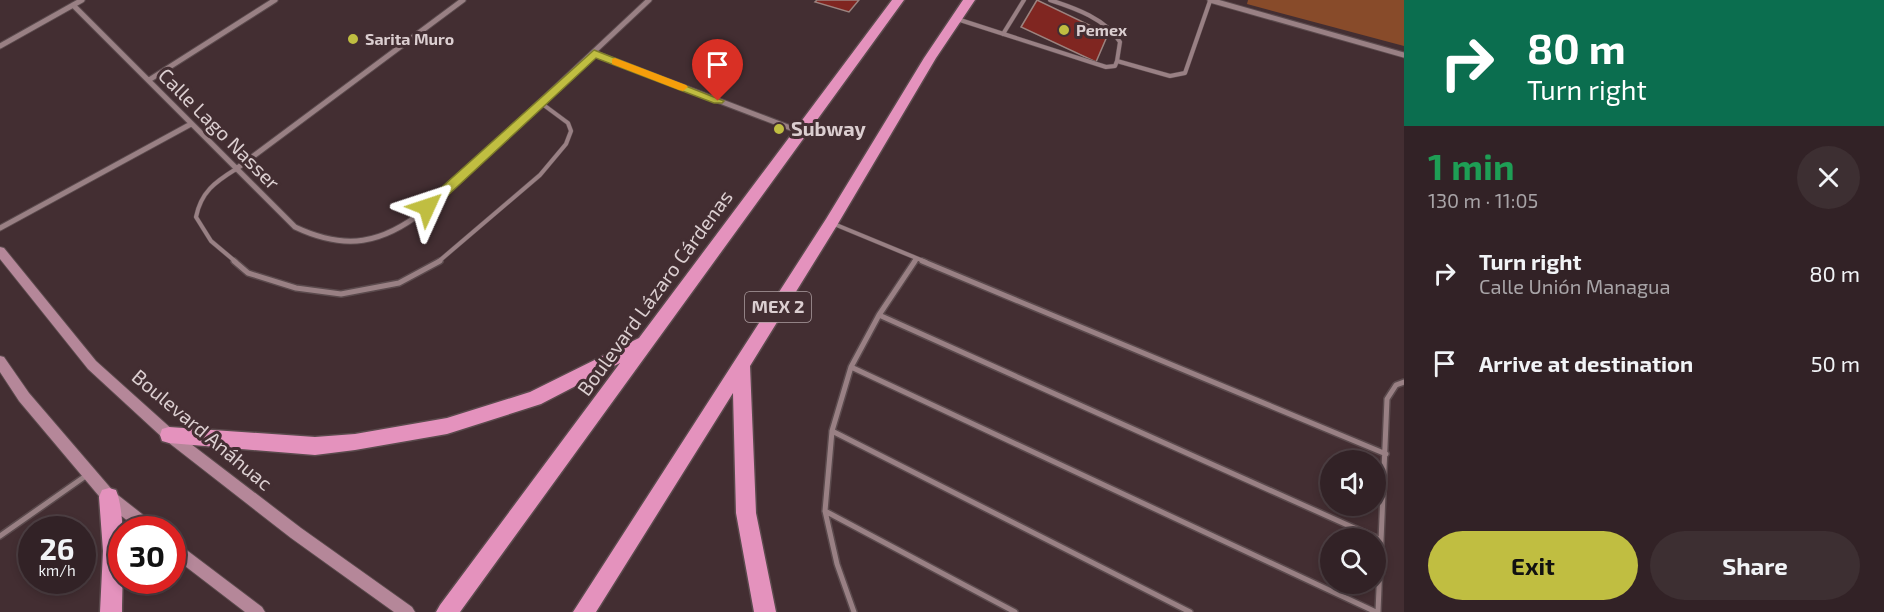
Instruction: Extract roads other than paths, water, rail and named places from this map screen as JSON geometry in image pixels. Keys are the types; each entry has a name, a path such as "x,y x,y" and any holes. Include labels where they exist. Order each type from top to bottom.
{"highway":[{"name":"Boulevard Lázaro Cárdenas","path":"447,612 898,0"},
{"name":"MEX 2","path":"584,612 831,223 930,58 969,0"},
{"path":"169,435 315,446 437,428 535,398 646,342"},
{"path":"741,366 746,513 765,612"},
{"path":"109,497 113,551 111,612"}],"main road":[{"name":"Boulevard Anáhuac","path":"0,250 92,364 169,435 296,533 406,612"},
{"path":"0,361 24,397 109,497 133,516"},
{"path":"186,557 257,612"}],"street":[{"path":"0,46 82,0"},
{"path":"149,80 275,0"},
{"path":"236,169 462,0"},
{"name":"Calle Lago Nasser","path":"73,5 295,227 326,241 359,242 391,233 409,221 541,103 649,0"},
{"path":"1210,1 1404,55"},
{"path":"594,53 801,132"},
{"path":"0,228 192,124"}],"lane":[{"path":"1003,34 1024,0"},
{"path":"957,19 1106,67 1115,66 1121,50 1120,41 1087,15 1050,0"},
{"path":"1117,61 1170,76 1185,73 1210,1"},
{"path":"236,169 212,184 199,198 196,217 211,241 248,273 296,288 340,294 399,283 444,259 540,175 566,144 571,131 568,123 541,103"},
{"path":"831,223 1376,450"},
{"path":"854,612 837,564 825,511 832,431 852,367 879,315 916,260"},
{"path":"879,315 1354,528"},
{"path":"852,367 1377,612 1378,594"},
{"path":"1386,454 1387,399 1396,385 1404,382"},
{"path":"832,431 1190,612"},
{"path":"0,536 89,473"},
{"path":"825,511 1015,612"}],"place":[{"name":"Pemex","path":"1064,30"},
{"name":"Sarita Muro","path":"353,39"},
{"name":"Subway","path":"779,129"}]}
